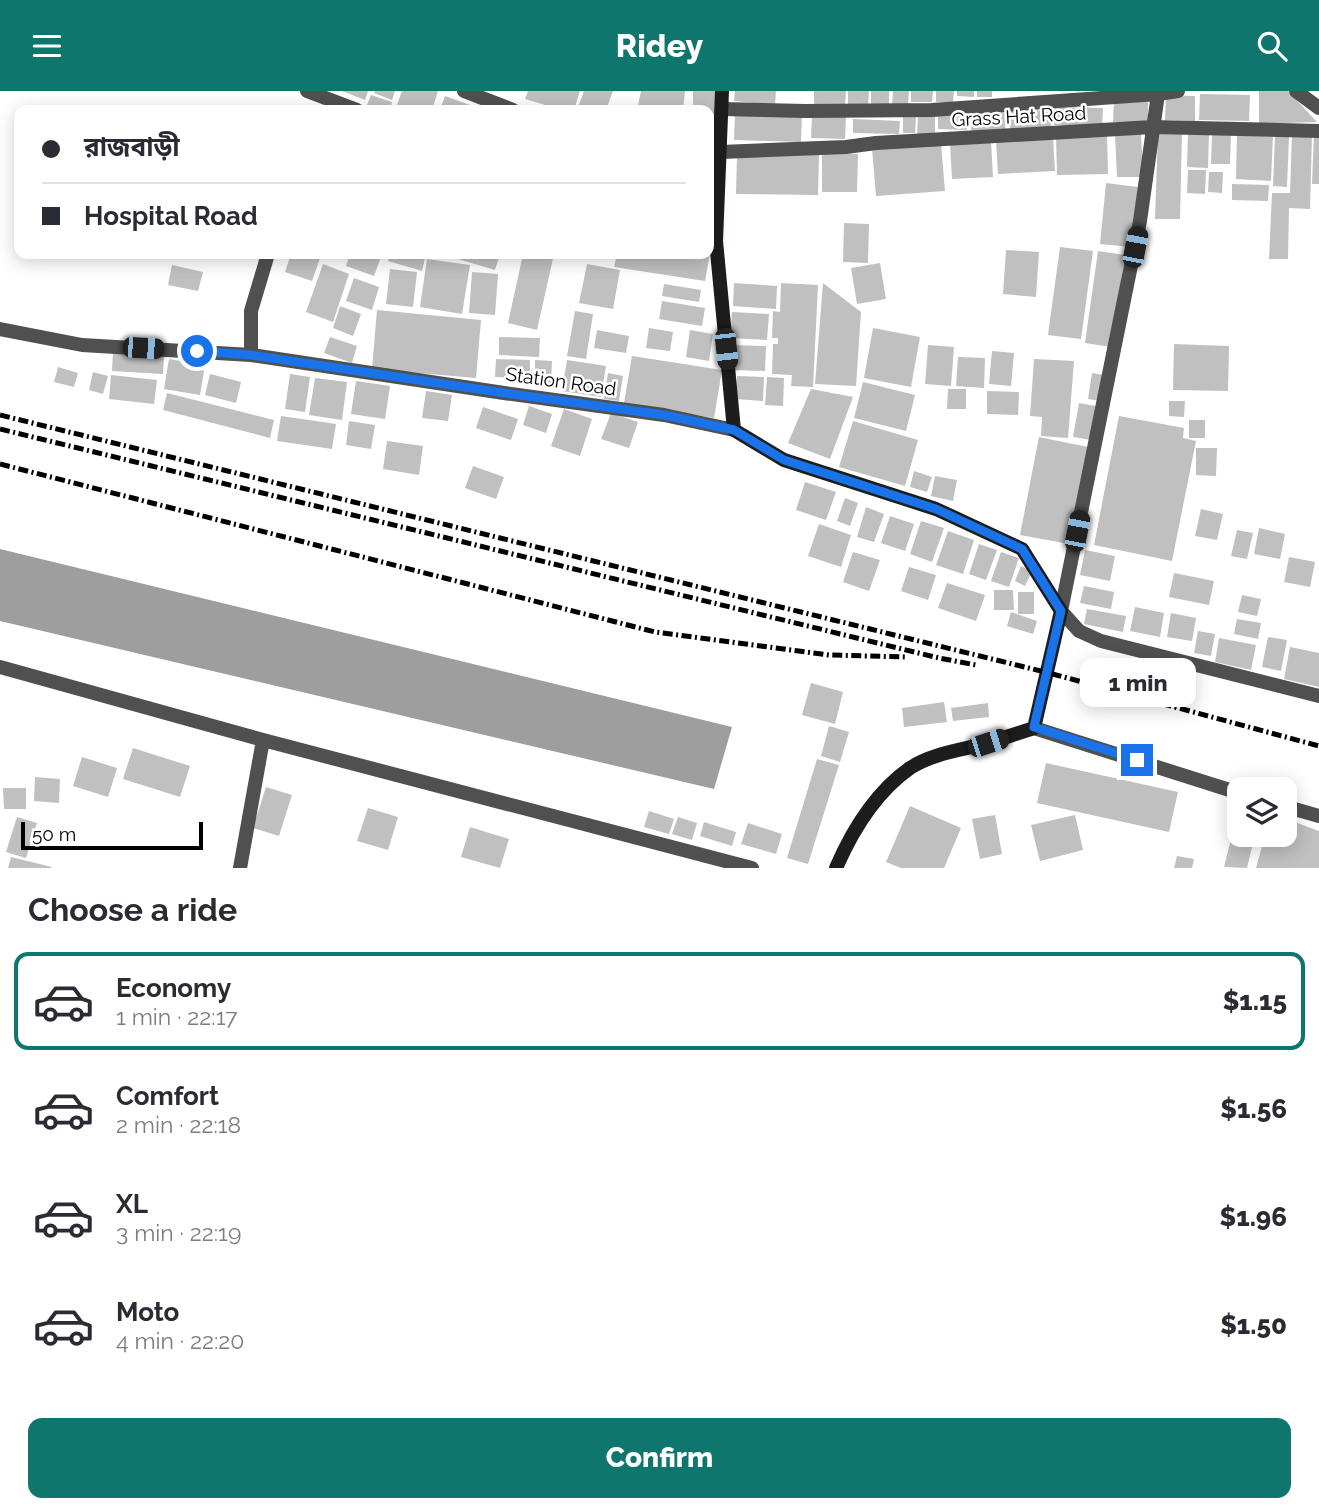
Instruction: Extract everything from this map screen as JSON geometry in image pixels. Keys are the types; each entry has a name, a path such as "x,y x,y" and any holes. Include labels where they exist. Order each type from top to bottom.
{"street":[{"path":"307,91 322,100 340,105"},
{"path":"464,91 500,105"},
{"path":"722,91 715,151 714,202 734,430"},
{"path":"722,109 932,110 1178,91"},
{"path":"1296,91 1319,108"},
{"path":"1034,727 1061,611 1140,221 1158,94"},
{"name":"Grass Hat Road","path":"715,151 846,147 1153,127 1319,131"},
{"path":"251,355 251,311 267,259"},
{"name":"Station Road","path":"0,329 82,345 251,355 664,415 734,430 784,460 936,509 1022,549 1061,611"},
{"path":"1061,611 1079,631 1101,641 1319,696"},
{"path":"0,667 262,740 752,868"},
{"path":"836,868 870,808 911,768 947,752 988,743 1034,727 1227,789"},
{"path":"240,868 262,740"},
{"path":"1297,810 1319,816"}],"shaded area":[{"path":"0,549 732,727 714,789 0,621"}],"building":[{"path":"342,91 368,91 365,100"},
{"path":"395,91 392,100 374,93"},
{"path":"402,91 438,91 434,105 397,105"},
{"path":"528,91 580,91 576,105 545,105 525,99"},
{"path":"584,91 613,91 608,105 579,105"},
{"path":"641,91 685,91 684,105 638,105"},
{"path":"693,91 716,91 716,114 714,105 693,105"},
{"path":"735,91 776,91 775,105 734,101"},
{"path":"814,91 846,91 845,106 814,105"},
{"path":"848,91 869,91 868,107 848,107"},
{"path":"871,91 889,91 889,106 871,106"},
{"path":"893,91 909,91 908,105 892,105"},
{"path":"911,91 933,91 932,102 911,102"},
{"path":"936,91 954,91 953,102 936,102"},
{"path":"957,91 974,91 974,97 957,96"},
{"path":"977,91 992,91 992,97 977,97"},
{"path":"1259,91 1288,91 1317,122 1259,124"},
{"path":"1200,94 1250,95 1249,121 1199,120"},
{"path":"371,95 392,102 391,105 367,105"},
{"path":"1166,95 1195,96 1195,121 1165,120"},
{"path":"445,96 470,105 442,105"},
{"path":"1114,100 1148,100 1148,122 1113,122"},
{"path":"1055,107 1103,108 1102,126 1054,125"},
{"path":"1011,109 1052,111 1051,130 1010,128"},
{"path":"972,111 1006,111 1005,132 971,131"},
{"path":"735,113 802,115 801,142 734,140"},
{"path":"918,114 935,114 935,137 917,137"},
{"path":"938,114 967,115 967,130 938,129"},
{"path":"812,116 846,117 845,139 811,138"},
{"path":"903,117 916,117 915,133 903,133"},
{"path":"714,119 718,119 717,149 714,149"},
{"path":"853,119 900,121 899,134 853,133"},
{"path":"1158,131 1182,132 1180,219 1155,219"},
{"path":"1188,131 1209,132 1208,168 1187,167"},
{"path":"1141,134 1143,177 1117,177 1115,135"},
{"path":"1212,134 1231,134 1230,164 1211,164"},
{"path":"1237,134 1273,134 1271,181 1236,179"},
{"path":"1292,134 1312,134 1310,209 1289,208 1288,259 1269,259 1272,193 1290,193"},
{"path":"1314,134 1319,134 1319,184 1312,184"},
{"path":"1107,135 1108,174 1057,175 1056,136"},
{"path":"1275,136 1289,137 1287,187 1273,186"},
{"path":"1053,138 1055,171 998,174 996,141"},
{"path":"991,141 993,177 952,179 950,143"},
{"path":"941,143 945,191 876,196 872,148"},
{"path":"737,153 819,155 818,195 736,194"},
{"path":"822,154 858,154 857,192 822,192"},
{"path":"1188,170 1206,170 1205,194 1187,193"},
{"path":"1209,172 1223,172 1222,193 1208,192"},
{"path":"1106,183 1138,187 1131,247 1100,244"},
{"path":"1232,184 1269,185 1268,201 1232,200"},
{"path":"844,223 869,224 868,263 843,262"},
{"path":"1060,247 1093,251 1081,339 1048,335"},
{"path":"1006,250 1039,252 1036,297 1003,294"},
{"path":"1098,251 1125,255 1111,347 1085,343"},
{"path":"289,259 320,259 312,281 285,272"},
{"path":"348,259 380,259 374,276 346,266"},
{"path":"389,259 425,259 422,271"},
{"path":"427,259 470,265 462,314 420,307"},
{"path":"458,259 498,259 495,270"},
{"path":"522,259 553,259 537,330 508,323"},
{"path":"616,259 709,259 705,281 614,267"},
{"path":"880,263 886,299 857,304 851,268"},
{"path":"323,264 349,274 333,322 306,312"},
{"path":"587,264 620,270 613,309 579,303"},
{"path":"172,265 203,272 198,291 168,285"},
{"path":"390,269 417,272 413,307 386,304"},
{"path":"472,272 498,274 495,315 469,313"},
{"path":"354,278 379,287 372,310 346,301"},
{"path":"734,283 777,286 776,309 733,306"},
{"path":"781,283 818,285 813,387 791,386 792,375 772,374 773,344 778,344 778,338 772,338 773,311 780,312"},
{"path":"823,283 861,312 856,386 815,384"},
{"path":"664,284 701,290 699,302 662,296"},
{"path":"662,301 705,308 702,326 659,319"},
{"path":"340,306 361,314 353,336 333,328"},
{"path":"377,310 481,320 476,378 372,369"},
{"path":"575,311 593,314 586,359 567,356"},
{"path":"732,312 769,314 767,340 730,338"},
{"path":"649,328 673,332 670,351 646,348"},
{"path":"873,328 920,337 911,387 864,378"},
{"path":"597,330 629,336 626,353 594,348"},
{"path":"690,330 713,334 709,361 686,357"},
{"path":"330,337 357,346 352,363 324,353"},
{"path":"499,337 540,338 539,357 499,355"},
{"path":"1174,344 1229,346 1228,391 1173,390"},
{"path":"731,345 766,346 765,371 730,370"},
{"path":"928,345 954,347 951,386 925,384"},
{"path":"992,351 1014,353 1011,386 989,384"},
{"path":"113,352 164,355 163,374 112,371"},
{"path":"632,356 722,370 714,418 624,403"},
{"path":"958,357 985,358 984,388 956,386"},
{"path":"169,359 205,365 200,395 164,389"},
{"path":"496,359 530,360 530,379 495,377"},
{"path":"1034,359 1074,361 1068,438 1041,436 1042,417 1030,416"},
{"path":"535,360 552,361 551,384 535,383"},
{"path":"567,360 606,366 601,397 562,391"},
{"path":"58,367 78,373 74,387 54,382"},
{"path":"93,372 108,376 103,394 89,390"},
{"path":"608,373 623,376 619,401 604,399"},
{"path":"1092,373 1104,375 1101,401 1088,399"},
{"path":"210,374 241,382 236,403 205,395"},
{"path":"290,374 310,377 305,412 285,409"},
{"path":"111,375 157,380 154,404 109,399"},
{"path":"737,376 764,377 763,401 735,399"},
{"path":"767,377 784,378 783,406 765,405"},
{"path":"315,378 347,382 342,420 309,415"},
{"path":"356,381 390,386 385,419 351,414"},
{"path":"863,382 915,395 906,431 854,418"},
{"path":"811,389 853,397 830,459 788,443"},
{"path":"948,389 966,389 966,409 947,409"},
{"path":"426,391 452,395 448,421 422,418"},
{"path":"987,391 1019,392 1018,415 987,414"},
{"path":"167,393 274,420 270,438 163,410"},
{"path":"1169,401 1185,401 1184,417 1169,416"},
{"path":"1079,403 1096,406 1091,440 1073,437"},
{"path":"529,406 552,414 546,433 523,425"},
{"path":"483,407 518,419 511,440 476,428"},
{"path":"564,409 592,419 580,456 551,446"},
{"path":"611,413 638,422 629,448 601,439"},
{"path":"281,416 336,424 332,449 277,441"},
{"path":"1119,416 1184,428 1183,438 1196,441 1172,561 1094,545"},
{"path":"1189,420 1205,420 1205,438 1189,438"},
{"path":"349,421 375,425 371,449 346,445"},
{"path":"853,421 918,440 905,486 839,467"},
{"path":"1039,437 1088,447 1069,544 1020,535"},
{"path":"387,441 423,446 419,475 383,469"},
{"path":"1196,448 1217,448 1216,476 1196,475"},
{"path":"473,466 504,477 496,499 465,488"},
{"path":"914,471 932,477 927,492 910,487"},
{"path":"935,476 957,480 953,501 931,496"},
{"path":"805,482 836,492 826,520 796,510"},
{"path":"845,498 858,503 850,526 837,521"},
{"path":"866,507 884,514 874,542 857,537"},
{"path":"1201,509 1223,514 1217,540 1195,536"},
{"path":"890,516 914,524 905,551 881,543"},
{"path":"921,521 944,528 932,562 910,554"},
{"path":"819,524 851,535 841,567 808,556"},
{"path":"1259,528 1285,534 1280,559 1254,554"},
{"path":"1237,530 1253,533 1247,559 1231,556"},
{"path":"948,531 974,540 963,574 936,565"},
{"path":"979,544 997,550 986,580 969,574"},
{"path":"1085,550 1115,556 1110,581 1080,575"},
{"path":"853,552 880,560 869,591 843,582"},
{"path":"1001,552 1019,558 1009,587 991,581"},
{"path":"1289,557 1315,562 1310,587 1284,582"},
{"path":"1021,566 1032,571 1025,586 1015,581"},
{"path":"909,567 936,575 928,600 901,591"},
{"path":"1174,573 1214,581 1209,605 1169,597"},
{"path":"947,583 985,595 976,621 938,608"},
{"path":"1084,586 1114,592 1111,609 1080,603"},
{"path":"994,590 1013,590 1014,610 994,610"},
{"path":"1018,592 1034,592 1034,614 1018,614"},
{"path":"1242,595 1261,599 1257,616 1238,612"},
{"path":"1135,607 1164,613 1160,637 1130,631"},
{"path":"1087,609 1126,616 1123,632 1084,624"},
{"path":"1011,612 1037,621 1033,634 1007,626"},
{"path":"1171,613 1196,618 1192,641 1167,637"},
{"path":"1237,619 1261,623 1258,639 1234,634"},
{"path":"1198,631 1215,634 1211,656 1194,653"},
{"path":"1268,637 1287,640 1281,671 1262,667"},
{"path":"1219,638 1256,645 1251,670 1215,662"},
{"path":"1290,647 1319,653 1319,687 1284,679"},
{"path":"811,683 843,692 835,724 802,715"},
{"path":"944,702 947,722 904,727 902,708"},
{"path":"988,703 989,717 953,721 951,708"},
{"path":"829,726 849,732 840,762 821,756"},
{"path":"133,748 190,766 180,797 123,779"},
{"path":"82,757 117,768 108,797 73,786"},
{"path":"817,759 839,765 808,864 787,858"},
{"path":"1046,763 1178,792 1169,832 1037,803"},
{"path":"35,777 60,779 59,803 34,801"},
{"path":"266,787 292,795 279,836 253,828"},
{"path":"3,788 26,788 26,809 4,809"},
{"path":"910,806 961,828 944,868 901,868 886,862"},
{"path":"368,808 398,817 388,850 357,841"},
{"path":"649,811 674,819 669,834 644,827"},
{"path":"995,815 1002,854 980,859 972,819"},
{"path":"1075,815 1083,850 1040,861 1031,825"},
{"path":"17,817 37,823 26,858 6,852"},
{"path":"678,817 697,823 692,840 672,834"},
{"path":"704,822 736,832 732,846 700,836"},
{"path":"748,823 782,834 776,854 741,844"},
{"path":"1297,823 1319,831 1319,868 1256,868 1262,847 1297,847"},
{"path":"470,827 509,839 500,868 461,857"},
{"path":"1229,847 1252,847 1247,868 1224,867"},
{"path":"1177,856 1194,859 1192,868 1174,868"},
{"path":"11,857 52,867 8,868"}],"railway":[{"path":"0,415 1049,673 1319,746"},
{"path":"0,429 976,665"},
{"path":"0,464 655,632 829,655 908,657"}],"route":[{"path":"197,351 251,355 664,415 734,430 784,460 936,509 1022,549 1061,611 1049,673 1034,727 1137,760"}]}
